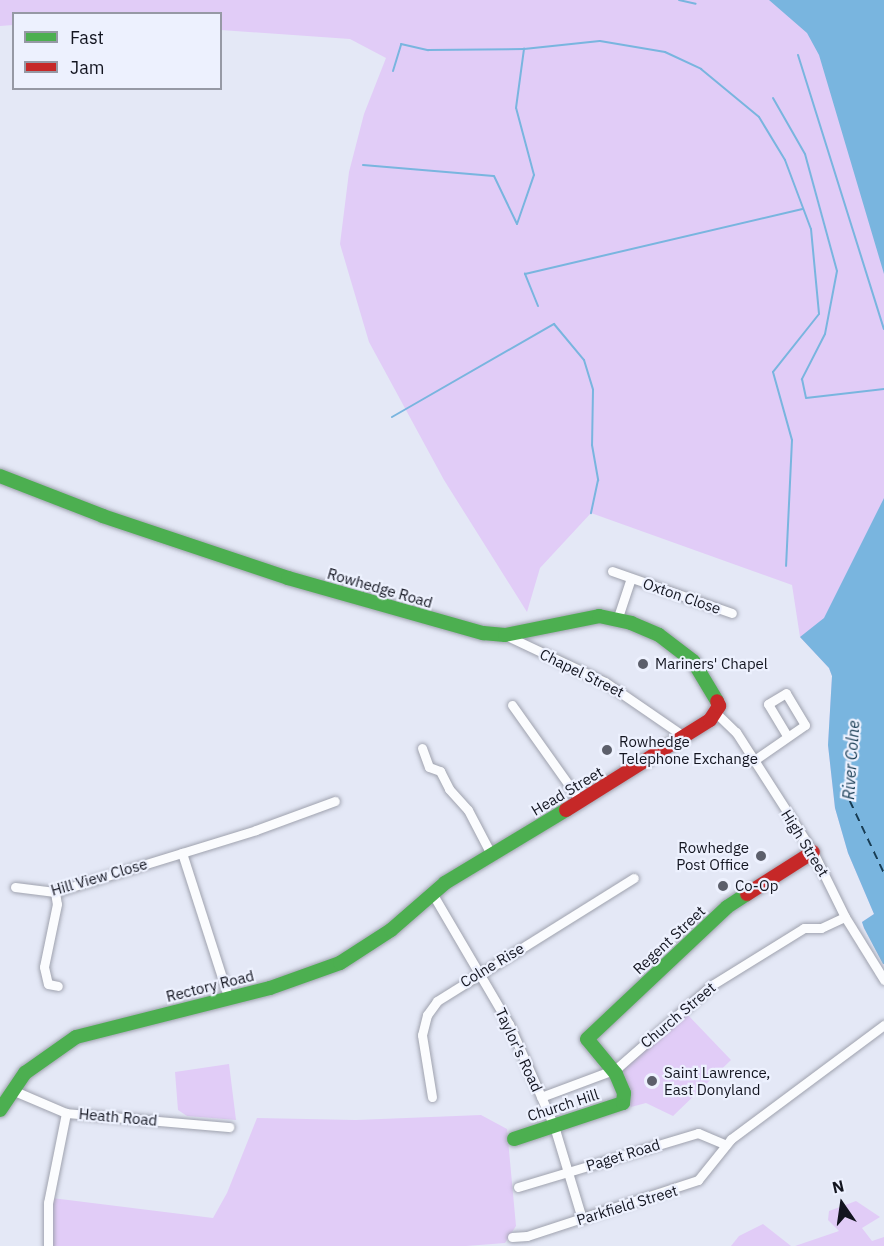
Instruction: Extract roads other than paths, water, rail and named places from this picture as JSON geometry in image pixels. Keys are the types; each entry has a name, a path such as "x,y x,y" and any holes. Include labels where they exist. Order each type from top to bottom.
{"street":[{"name":"Rowhedge Road","path":"0,477 103,516 298,582 403,613 505,635 581,618 616,620 659,635 693,661 714,689 718,699 716,713"},
{"name":"Oxton Close","path":"612,571 732,614"},
{"name":"Oxton Close","path":"616,620 631,578"},
{"name":"Chapel Street","path":"505,635 605,682 685,736"},
{"path":"753,761 805,725 786,693 768,704 787,736"},
{"path":"512,705 581,802"},
{"name":"Head Street","path":"432,893 581,802 685,736 716,713"},
{"name":"High Street","path":"716,713 729,722 813,852 845,917 884,980"},
{"path":"422,748 429,767 440,771 449,789 468,810 492,856"},
{"name":"Hill View Close","path":"15,887 55,892 182,853 335,801"},
{"name":"Regent Street","path":"612,1070 587,1039 727,907 813,852"},
{"path":"182,853 229,999"},
{"name":"Colne Rise","path":"432,1097 422,1044 427,1015 445,994 634,878"},
{"path":"50,986 44,967 57,904 55,892"},
{"name":"Rectory Road","path":"0,1110 12,1090 42,1058 76,1037 229,999 340,963 391,930 432,893"},
{"name":"Taylor's Road","path":"432,893 509,1023 554,1126 582,1219"},
{"name":"Church Street","path":"541,1096 612,1070 712,984 804,928 821,928 845,917"},
{"name":"Parkfield Street","path":"512,1237 582,1219 684,1187 710,1169 726,1145 884,1025"},
{"name":"Church Hill","path":"514,1139 623,1102 624,1093 612,1070"},
{"name":"Heath Road","path":"12,1090 30,1101 66,1113 229,1127"},
{"path":"48,1246 48,1203 66,1113"},
{"name":"Paget Road","path":"518,1187 698,1133 726,1145"}],"water":[{"path":"769,0 884,0 884,274 819,55 807,33"},
{"name":"River Colne","path":"884,498 883,964 862,922 874,914 848,853 835,808 828,745 832,676 829,668 800,637 824,618"}],"waterway":[{"path":"679,0 696,4"},
{"path":"393,71 401,44 428,50 524,49 600,41 665,52 701,69 759,117 785,160 811,229 819,314 773,372 792,440 786,566"},
{"path":"363,165 494,176 517,224 534,175 516,108 524,49"},
{"path":"798,55 884,329"},
{"path":"773,98 805,154 837,271 825,334 802,379 806,398 884,389"},
{"path":"538,306 525,274 803,209"},
{"path":"392,417 554,324 584,360 593,390 592,445 598,480 591,513"}],"place":[{"name":"Mariners' Chapel","path":"643,664"},
{"name":"Rowhedge Telephone Exchange","path":"607,750"},
{"name":"Rowhedge Post Office","path":"761,856"},
{"name":"Co-Op","path":"723,886"},
{"name":"Saint Lawrence, East Donyland","path":"652,1081"}]}
